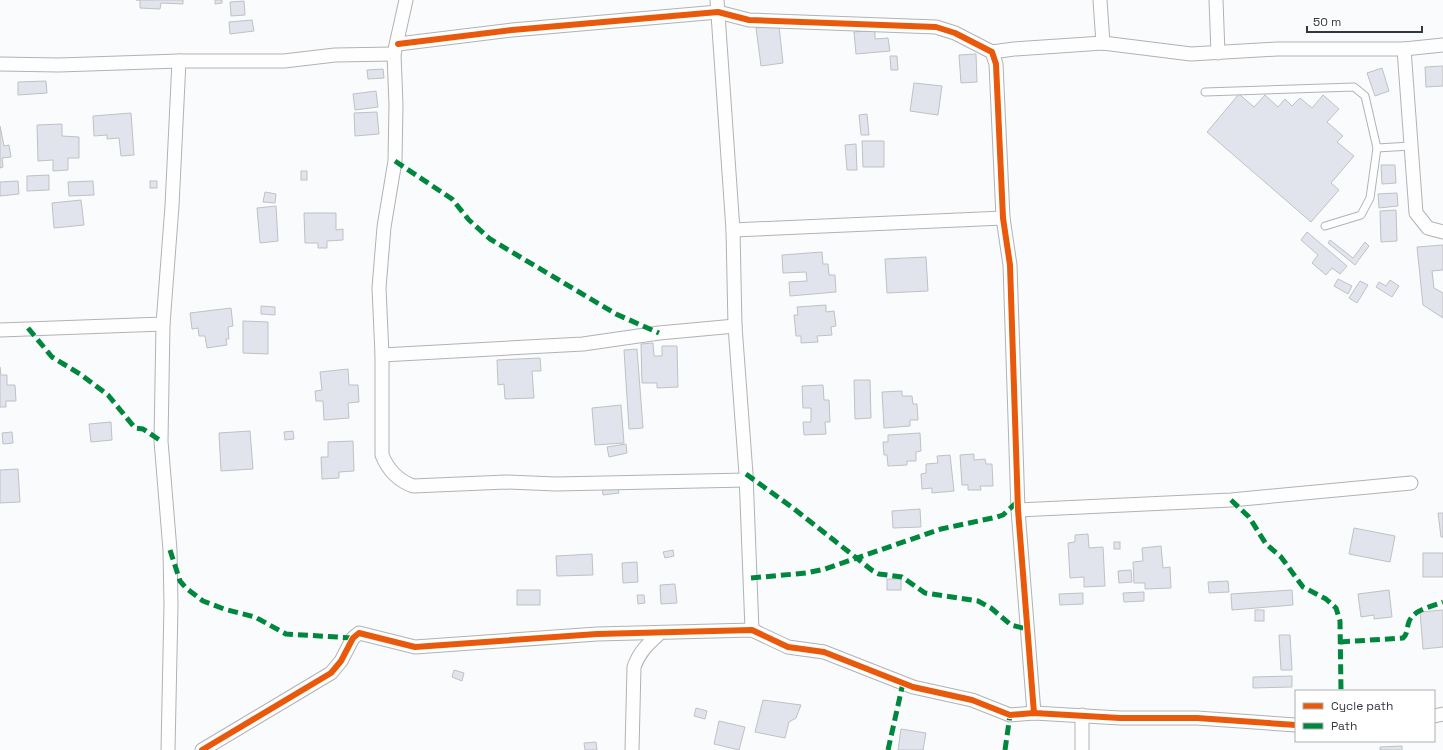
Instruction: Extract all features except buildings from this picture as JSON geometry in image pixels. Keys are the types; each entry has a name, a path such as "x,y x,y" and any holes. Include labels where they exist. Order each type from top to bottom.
{"street":[{"path":"406,0 396,49 395,161 384,227 379,288 382,355 382,455 388,469 404,482 413,486 506,482 556,484 747,480"},
{"path":"1100,0 1103,43"},
{"path":"1216,0 1218,54"},
{"path":"717,6 733,230 735,326 747,480 752,630"},
{"path":"0,64 59,65 179,61 284,61 396,49 512,30 717,6 749,20 936,26 955,33 992,52 1014,49 1103,43 1176,53 1218,54 1277,49 1404,49 1443,46"},
{"path":"1404,49 1416,213 1428,228 1443,232"},
{"path":"992,52 996,64 1002,218 1010,265 1018,510 1034,713"},
{"path":"168,750 172,605 170,550 161,441 163,324 172,206 179,61"},
{"path":"733,230 1002,218"},
{"path":"0,330 163,324"},
{"path":"382,355 583,344 659,333 735,326"},
{"path":"1018,510 1231,500 1411,483"},
{"path":"202,750 331,673 341,661 353,638 359,633 415,646 597,634 659,634 752,630 788,648 824,652 913,687 972,700 1010,715 1034,713 1120,718 1197,718 1295,725"},
{"path":"632,750 634,667 637,657 659,634"},
{"path":"1082,715 1082,750"}],"lane":[{"path":"1205,92 1354,87 1365,96 1377,148 1370,198 1361,215 1325,226"},
{"path":"1377,148 1410,146"}],"marked path":[{"path":"395,161 452,199 469,220 490,239 616,314 659,333"},
{"path":"28,328 52,357 80,374 108,395 135,428 143,429 161,441"},
{"path":"746,474 793,508 873,571 879,574 902,577 925,593 978,601 991,608 1011,625 1027,629"},
{"path":"1231,500 1249,517 1266,544 1281,557 1303,587 1326,599 1336,608 1340,621 1341,690"},
{"path":"751,578 806,573 825,569 941,529 1003,515 1018,501"},
{"path":"170,550 180,581 186,588 203,601 224,609 255,617 286,634 353,638"},
{"path":"1340,642 1403,638 1406,634 1409,620 1417,612 1443,602"},
{"path":"888,750 903,683"},
{"path":"1005,750 1010,715"}],"cycle path":[{"path":"398,44 512,30 718,12 749,20 936,27 955,33 992,52 996,64 1003,218 1010,265 1018,510 1034,713"},
{"path":"202,750 331,673 341,661 353,638 359,633 415,647 597,634 752,630 788,647 824,652 913,687 972,700 1010,715 1034,713 1120,718 1197,718 1295,725"}]}
